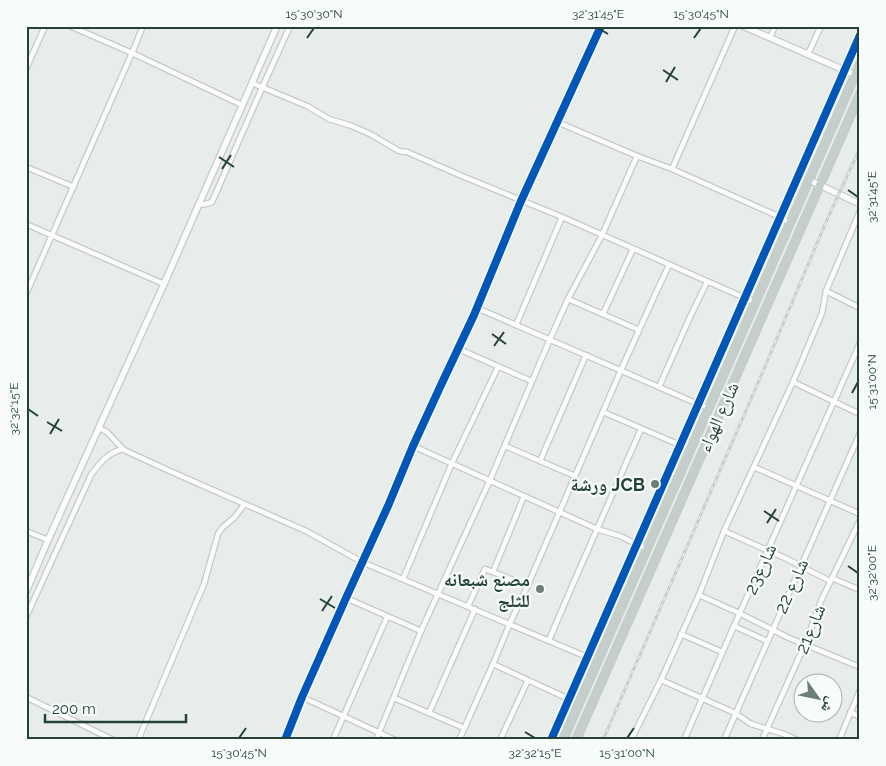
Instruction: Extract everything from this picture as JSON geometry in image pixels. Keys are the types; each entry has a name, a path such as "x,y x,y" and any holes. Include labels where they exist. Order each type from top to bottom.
{"highway":[{"name":"شارع الهواء","path":"563,740 809,180 857,76 860,64"},
{"name":"شارع الهواء","path":"576,740 860,94"},
{"path":"581,728 583,740"}],"street":[{"path":"26,69 45,26"},
{"path":"70,26 242,105"},
{"path":"26,294 53,236 143,26"},
{"path":"26,592 278,26"},
{"path":"198,205 212,202 290,26"},
{"path":"285,740 302,697 413,446 477,308 521,200 601,26"},
{"path":"672,169 735,26"},
{"path":"742,26 857,76"},
{"path":"770,38 775,26"},
{"path":"808,54 821,26"},
{"path":"551,740 860,35"},
{"path":"252,83 308,106 329,119 372,135 399,152 407,152 562,217 755,302"},
{"path":"558,122 672,169 790,223"},
{"path":"376,740 421,631 490,480 550,339 568,299 602,236 637,156"},
{"path":"26,167 74,187"},
{"path":"809,180 860,204"},
{"path":"631,740 661,680 699,594 724,531 793,382 822,313 826,292 860,211"},
{"path":"516,325 562,217"},
{"path":"26,224 164,284"},
{"path":"603,314 633,249"},
{"path":"459,740 494,664 510,623 621,370 670,265"},
{"path":"659,387 707,282"},
{"path":"826,292 860,308"},
{"path":"568,299 639,330"},
{"path":"477,308 709,408"},
{"name":"شارع23","path":"684,740 860,343"},
{"path":"459,348 532,381"},
{"path":"540,461 586,355"},
{"path":"403,579 452,463 498,366"},
{"path":"793,382 860,414"},
{"path":"603,412 680,445"},
{"path":"99,428 107,432 123,449 244,505 306,531 362,562 588,657"},
{"path":"549,640 641,429"},
{"name":"شارع 22","path":"724,740 800,566 857,445 860,432"},
{"path":"413,446 597,529 620,536 647,549"},
{"path":"505,446 575,476"},
{"path":"26,617 91,475 107,456 123,449"},
{"path":"754,467 860,514"},
{"path":"493,572 524,496"},
{"path":"138,740 204,584 218,534 244,505"},
{"name":"شارع21","path":"762,740 805,644 821,601 860,520"},
{"path":"26,531 48,540"},
{"path":"724,531 831,580 860,590"},
{"path":"468,606 485,569 527,587"},
{"path":"699,594 772,630 860,667"},
{"path":"346,598 421,631"},
{"path":"429,713 475,609"},
{"path":"333,740 387,617"},
{"path":"734,626 767,641"},
{"path":"681,634 722,652"},
{"path":"494,664 569,699"},
{"path":"500,740 528,680"},
{"path":"661,680 735,713 751,724 768,728 797,740"},
{"path":"839,740 860,690"},
{"path":"26,697 113,740"},
{"path":"302,697 395,740"},
{"path":"394,698 464,728"},
{"path":"850,712 860,717"}],"railway":[{"path":"603,740 826,222 860,148"}],"cycle path":[{"path":"285,740 302,697 413,446 474,315 521,201 601,26"},
{"path":"551,740 860,35"}],"place":[{"name":"ورشة JCB","path":"655,484"},
{"name":"مصنع شبعانه للثلج","path":"540,589"}]}
